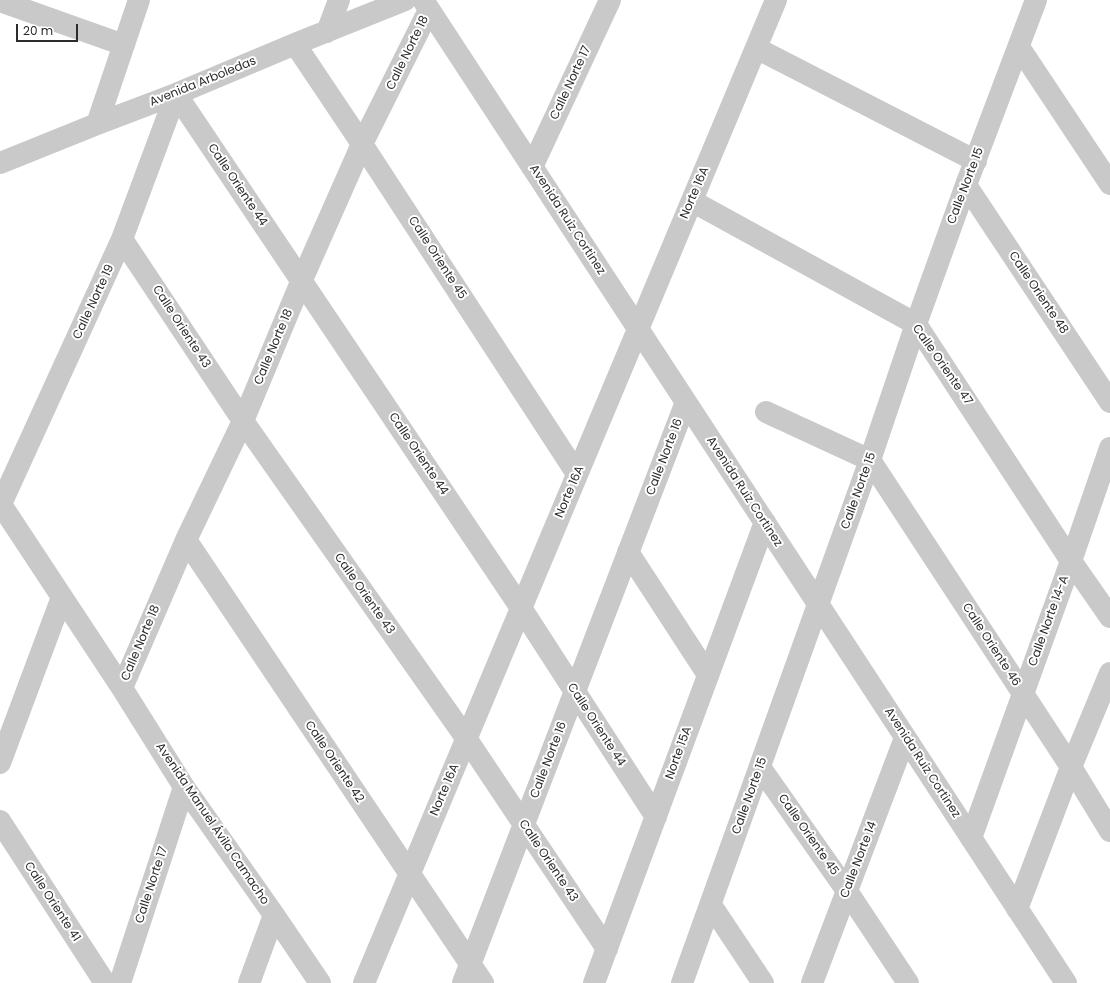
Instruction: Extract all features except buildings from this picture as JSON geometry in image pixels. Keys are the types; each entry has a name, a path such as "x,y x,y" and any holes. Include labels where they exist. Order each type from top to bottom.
{"street":[{"path":"97,124 139,0"},
{"path":"327,32 339,0"},
{"name":"Avenida Arboledas","path":"2,160 176,94 405,0"},
{"name":"Calle Norte 17","path":"532,167 610,0"},
{"name":"Norte 16A","path":"364,983 776,0"},
{"path":"0,1 124,45"},
{"name":"Calle Norte 15","path":"682,983 870,460 916,324 966,185 1019,47 1031,2"},
{"name":"Avenida Ruiz Cortinez","path":"426,5 1066,983"},
{"name":"Calle Norte 18","path":"122,688 186,540 243,421 301,282 426,5"},
{"name":"Calle Oriente 45","path":"295,44 578,474"},
{"path":"1019,47 1110,184"},
{"path":"756,48 976,161"},
{"name":"Calle Norte 19","path":"0,504 122,239 176,94"},
{"name":"Calle Oriente 44","path":"176,94 521,608 656,817"},
{"name":"Calle Oriente 48","path":"966,185 1110,402"},
{"name":"Calle Oriente 47","path":"692,201 916,324 1071,561 1110,617"},
{"name":"Calle Oriente 43","path":"122,239 243,421 466,738 607,948"},
{"name":"Calle Norte 16","path":"467,974 686,402"},
{"path":"766,412 870,460"},
{"name":"Calle Norte 14-A","path":"971,838 1071,561 1110,448"},
{"name":"Calle Oriente 46","path":"870,460 1023,694 1110,831"},
{"name":"Avenida Manuel Ávila Camacho","path":"0,504 122,688 184,787 320,983"},
{"name":"Norte 15A","path":"594,983 764,522"},
{"name":"Calle Oriente 42","path":"186,540 410,874 467,974 483,983"},
{"path":"628,552 708,674"},
{"path":"0,763 62,597"},
{"path":"1017,909 1070,767 1110,673"},
{"name":"Calle Norte 14","path":"812,983 905,738"},
{"name":"Calle Oriente 45","path":"760,767 847,891 908,983"},
{"name":"Calle Norte 17","path":"120,983 184,787"},
{"name":"Calle Oriente 41","path":"0,821 105,983"},
{"path":"710,905 763,983"},
{"path":"249,983 274,915"}]}
